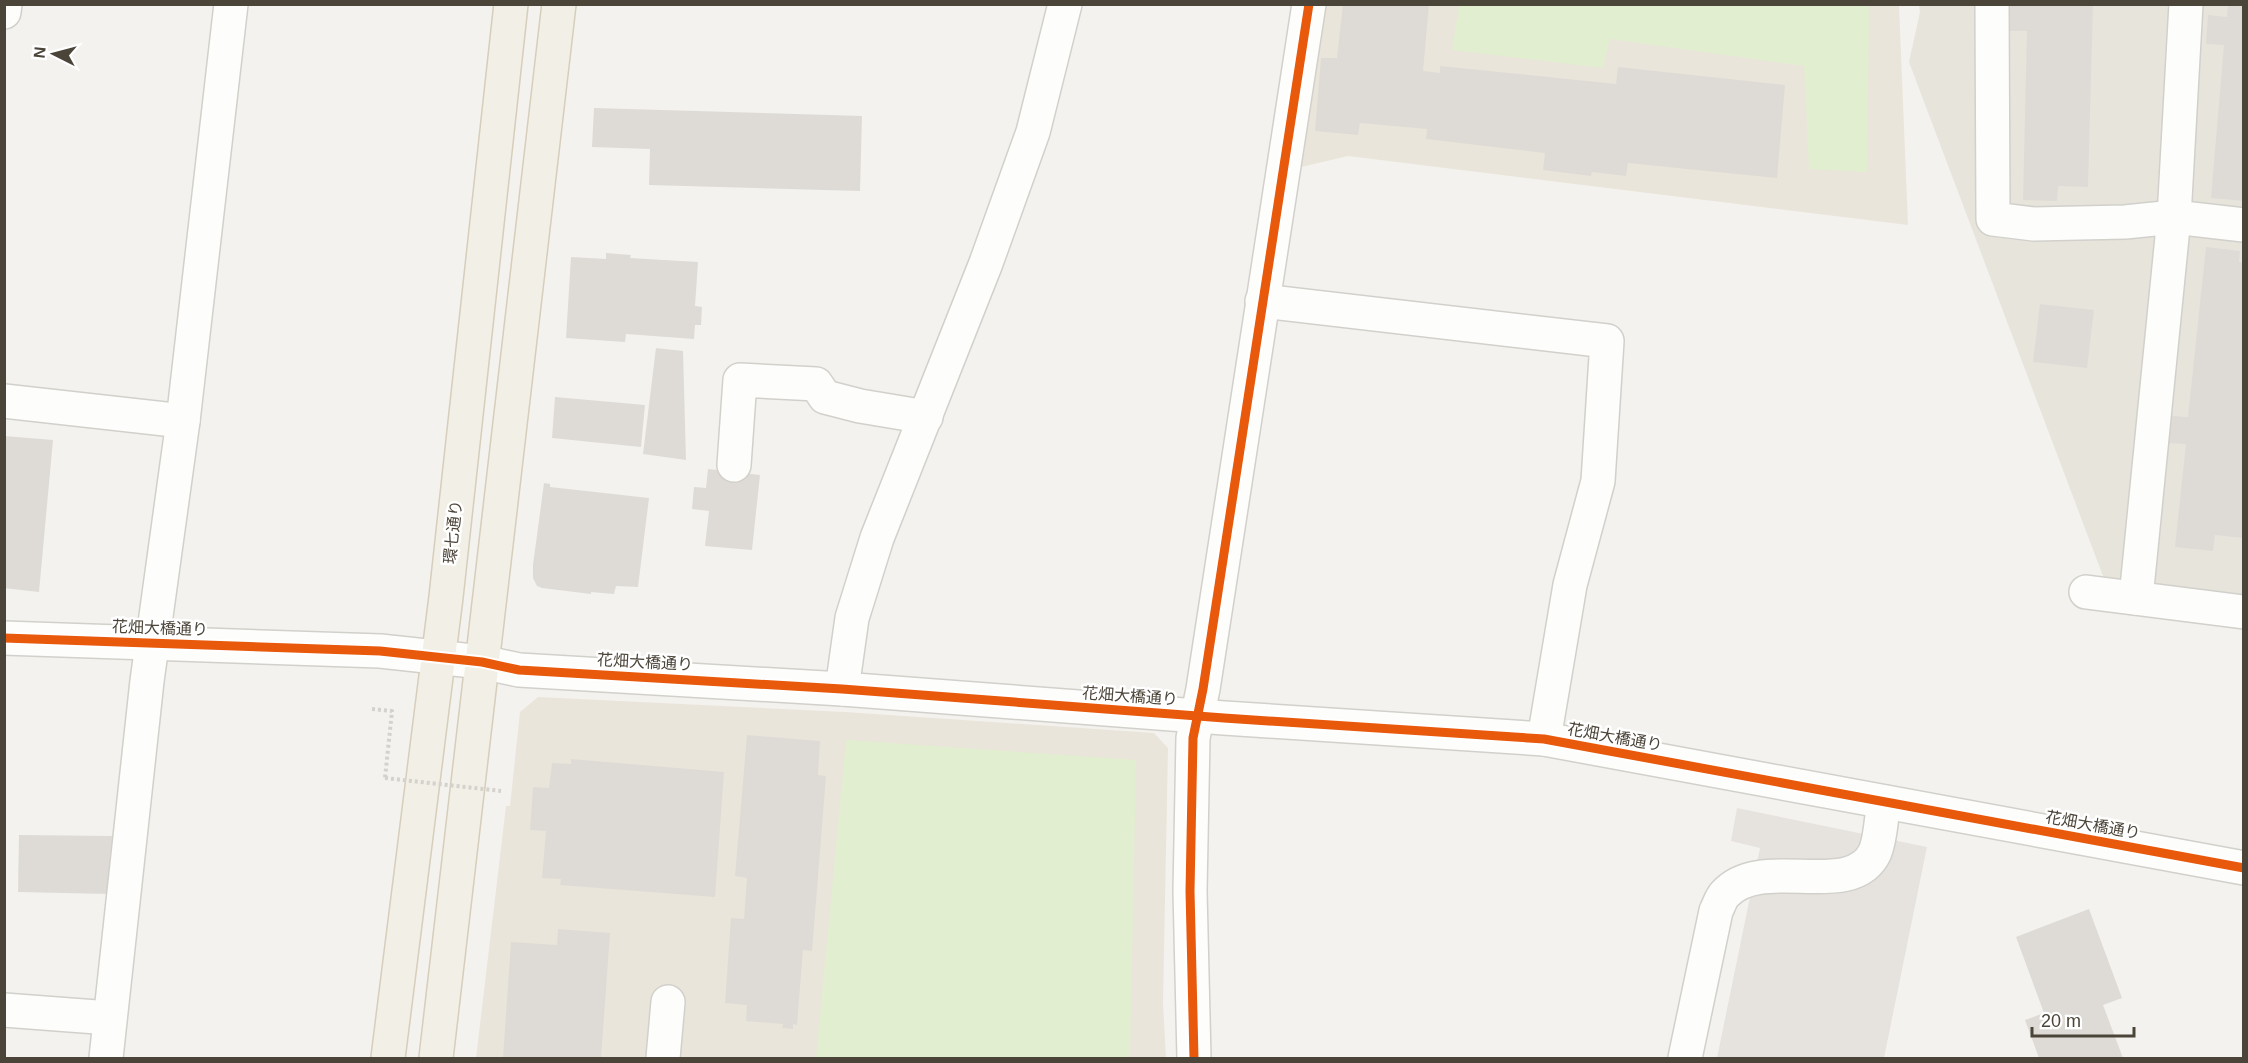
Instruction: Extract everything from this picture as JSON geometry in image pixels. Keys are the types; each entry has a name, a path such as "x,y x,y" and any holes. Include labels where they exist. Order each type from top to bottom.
{"main road":[{"name":"環七通り","path":"388,1059 439,657 511,4"},
{"path":"436,1059 559,4"}],"street":[{"path":"4,12 5,4"},
{"path":"106,1059 146,693 183,421 231,4"},
{"path":"842,689 852,618 877,538 986,263 1032,132 1065,4"},
{"path":"1194,1059 1190,891 1193,738 1203,689 1309,4"},
{"path":"1992,4 1993,219 2034,224 2125,222 2174,217 2244,225"},
{"path":"2136,598 2174,217 2186,4"},
{"path":"1262,301 1607,341 1598,481 1570,585 1544,740"},
{"path":"734,465 740,380 816,384 825,397 926,417"},
{"path":"4,401 183,421"},
{"path":"2086,592 2244,612"},
{"name":"花畑大橋通り","path":"4,638 380,651 482,662 519,670 842,689 1544,740 2244,868"},
{"path":"1685,1059 1716,911 1724,895 1737,885 1755,878 1772,875 1824,878 1848,873 1867,864 1875,852 1884,802"},
{"path":"663,1059 668,1002"},
{"path":"4,1010 110,1018"}],"path":[{"path":"372,709 392,711 385,778 501,791"}],"shaded area":[{"path":"1323,5 1899,5 1908,225 1348,156 1297,168"},
{"path":"1919,5 2243,5 2243,602 2106,584 1909,62 1920,12"},
{"path":"538,697 845,712 1154,733 1168,748 1163,1003 1166,1058 476,1058 506,806 510,806 520,712"},
{"path":"1737,808 1927,847 1884,1058 1717,1058 1760,848 1731,841"}],"green space":[{"path":"1459,5 1869,5 1867,172 1809,169 1804,66 1610,39 1603,68 1452,50"},
{"path":"846,740 1136,760 1130,1058 816,1058"}],"building":[{"path":"1343,4 1429,4 1423,71 1440,73 1440,66 1616,84 1618,67 1785,85 1777,178 1628,163 1626,176 1592,172 1591,176 1543,170 1545,153 1426,139 1427,129 1360,123 1358,135 1315,131 1321,58 1337,58"},
{"path":"2228,4 2244,4 2244,201 2211,198 2224,45 2206,44 2208,15 2227,17"},
{"path":"2007,5 2093,5 2088,187 2058,186 2057,201 2023,200 2027,31 2006,31"},
{"path":"594,108 862,116 860,191 649,185 650,149 592,147"},
{"path":"2206,247 2240,251 2239,262 2244,263 2244,529 2243,538 2215,535 2213,551 2175,547 2186,444 2169,443 2172,416 2188,417"},
{"path":"606,253 631,255 630,258 698,262 695,306 702,307 701,325 695,325 694,339 626,334 625,342 566,338 571,257 606,259"},
{"path":"2040,304 2094,310 2087,368 2033,362"},
{"path":"656,348 683,351 686,460 643,454"},
{"path":"555,397 645,405 641,447 552,438"},
{"path":"4,436 53,440 39,592 4,588"},
{"path":"708,469 760,475 752,550 705,546 709,511 692,509 694,487 706,488"},
{"path":"544,483 550,484 550,487 649,498 638,587 616,586 614,594 591,592 591,594 537,586 533,578 533,565"},
{"path":"747,735 820,741 818,775 826,776 812,951 803,950 797,1025 793,1024 793,1029 782,1028 783,1024 746,1021 747,1005 725,1003 731,918 744,919 747,878 735,876"},
{"path":"571,759 724,772 715,897 560,885 561,879 542,878 546,831 530,830 533,787 549,788 552,763 571,764"},
{"path":"19,835 112,836 111,894 18,892"},
{"path":"2089,909 2122,998 2103,1005 2123,1058 2039,1058 2025,1020 2044,1013 2016,937"},
{"path":"558,929 610,933 601,1058 503,1058 511,942 557,945"}],"cycle path":[{"path":"1194,1058 1190,891 1193,738 1203,689 1309,4"},
{"path":"4,638 380,651 482,662 519,670 842,689 1544,739 2244,868"}]}
